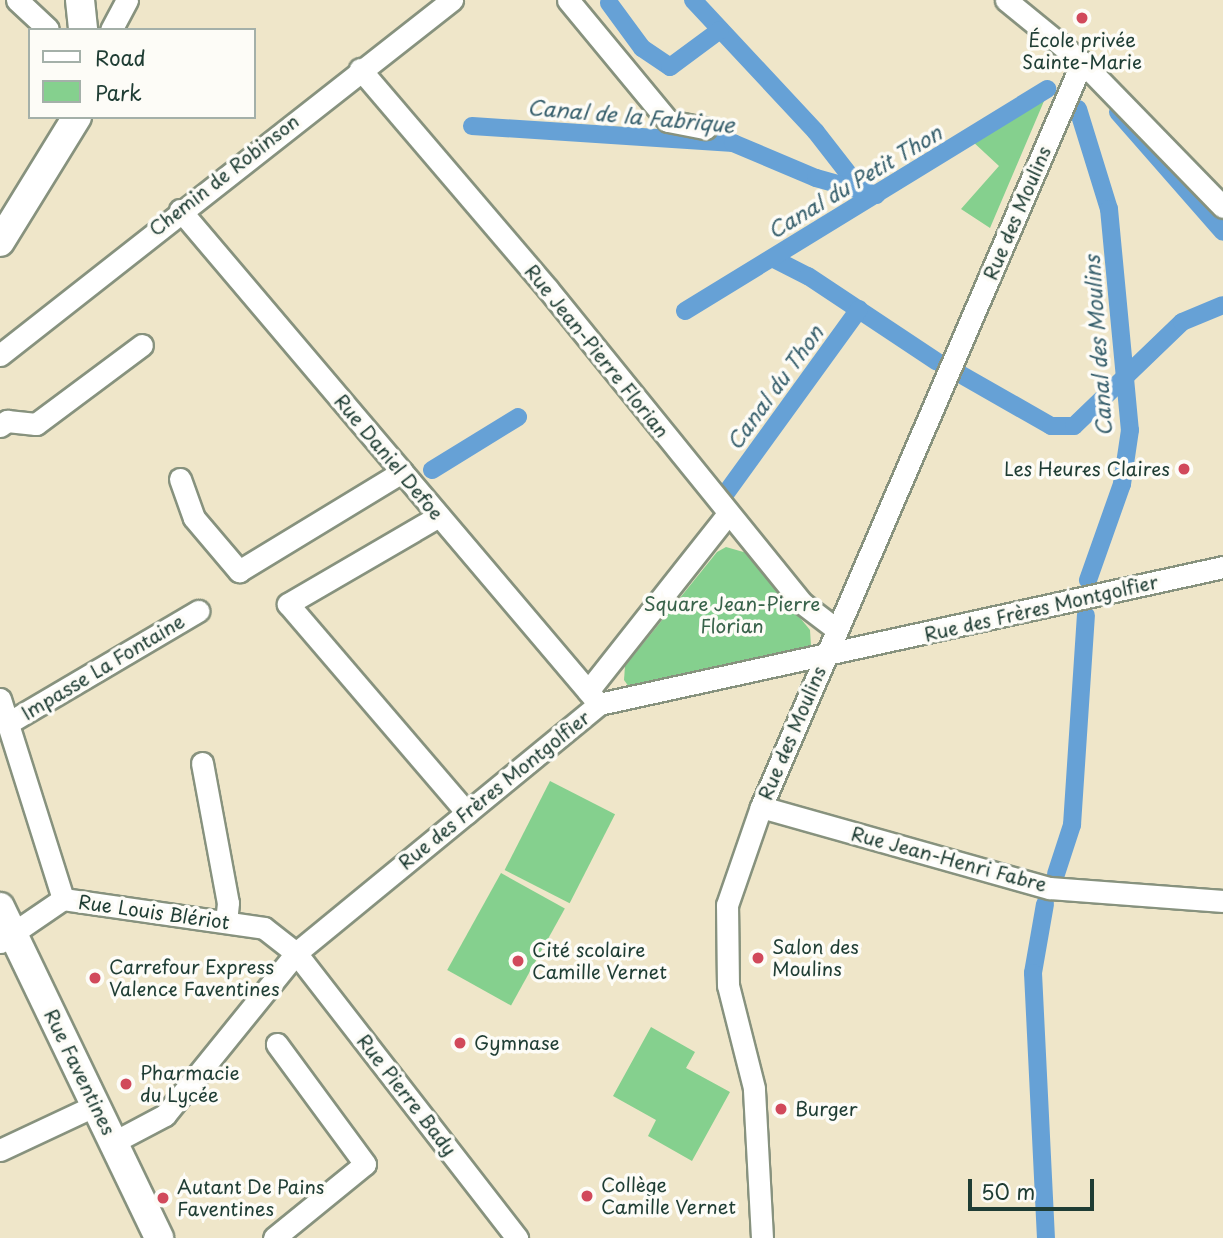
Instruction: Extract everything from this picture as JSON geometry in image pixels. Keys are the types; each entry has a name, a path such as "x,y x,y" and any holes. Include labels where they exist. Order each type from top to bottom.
{"main road":[{"path":"80,0 83,28"},
{"path":"0,242 76,119"},
{"name":"Rue Faventines","path":"0,907 6,937 96,1105 159,1238"}],"street":[{"path":"17,0 47,28"},
{"path":"112,28 127,0"},
{"name":"Chemin de Robinson","path":"0,355 180,210 452,0"},
{"path":"568,0 668,121 705,128"},
{"path":"1006,0 1078,59 1223,207"},
{"name":"Rue des Moulins","path":"762,1238 754,1088 728,985 724,944 727,905 761,807 1078,59"},
{"name":"Rue Jean-Pierre Florian","path":"360,69 547,288 728,514 814,616 836,629"},
{"name":"Rue Daniel Defoe","path":"180,210 593,698"},
{"path":"0,426 7,421 36,424 142,345"},
{"path":"180,479 194,518 239,571 402,472"},
{"path":"593,698 728,514"},
{"path":"439,516 288,604 467,813"},
{"name":"Rue des Frères Montgolfier","path":"114,1142 165,1115 296,953 467,813 593,698 825,656 1223,567"},
{"name":"Impasse La Fontaine","path":"8,723 198,611"},
{"path":"0,699 63,899"},
{"path":"202,763 229,903 226,922"},
{"name":"Rue Jean-Henri Fabre","path":"761,807 1050,888 1223,901"},
{"name":"Rue Louis Blériot","path":"6,937 63,899 264,928 296,953"},
{"name":"Rue Pierre Bady","path":"296,953 517,1238"},
{"path":"274,1238 365,1164 277,1044"},
{"path":"0,1150 96,1105"}],"green space":[{"path":"1047,94 990,228 961,209 999,166 971,140"},
{"name":"Square Jean-Pierre Florian","path":"726,547 747,553 810,630 811,646 804,652 629,687 624,680 625,666 717,552"},
{"path":"550,781 615,814 570,903 505,870"},
{"path":"501,873 565,908 511,1005 447,970"},
{"path":"651,1027 695,1052 686,1068 730,1092 692,1161 648,1136 656,1120 613,1096"}],"waterway":[{"name":"Canal de la Fabrique","path":"693,0 816,132 862,191"},
{"name":"Canal de la Fabrique","path":"609,3 642,48 670,67 720,30"},
{"name":"Canal du Petit Thon","path":"685,311 1047,89"},
{"name":"Canal des Moulins","path":"1078,109 1109,209 1130,430 1122,484 1088,580"},
{"name":"Canal du Thon","path":"1118,112 1223,232"},
{"name":"Canal de la Fabrique","path":"472,126 733,143 816,178 877,195"},
{"name":"Canal du Thon","path":"774,259 808,276 936,361"},
{"name":"Canal du Thon","path":"960,374 1051,426 1074,426 1182,322 1223,305"},
{"name":"Canal du Thon","path":"726,493 859,309"},
{"name":"Canal du Petit Thon","path":"432,470 518,417"},
{"name":"Canal des Moulins","path":"1056,874 1072,825 1086,615"},
{"name":"Canal des Moulins","path":"1045,904 1033,973 1046,1238"}],"place":[{"name":"École privée Sainte-Marie","path":"1082,18"},
{"name":"Les Heures Claires","path":"1184,469"},
{"name":"Salon des Moulins","path":"758,958"},
{"name":"Cité scolaire Camille Vernet","path":"518,961"},
{"name":"Carrefour Express Valence Faventines","path":"95,978"},
{"name":"Gymnase","path":"460,1043"},
{"name":"Pharmacie du Lycée","path":"126,1084"},
{"name":"Burger","path":"781,1109"},
{"name":"Collège Camille Vernet","path":"587,1196"},
{"name":"Autant De Pains Faventines","path":"163,1198"}]}
